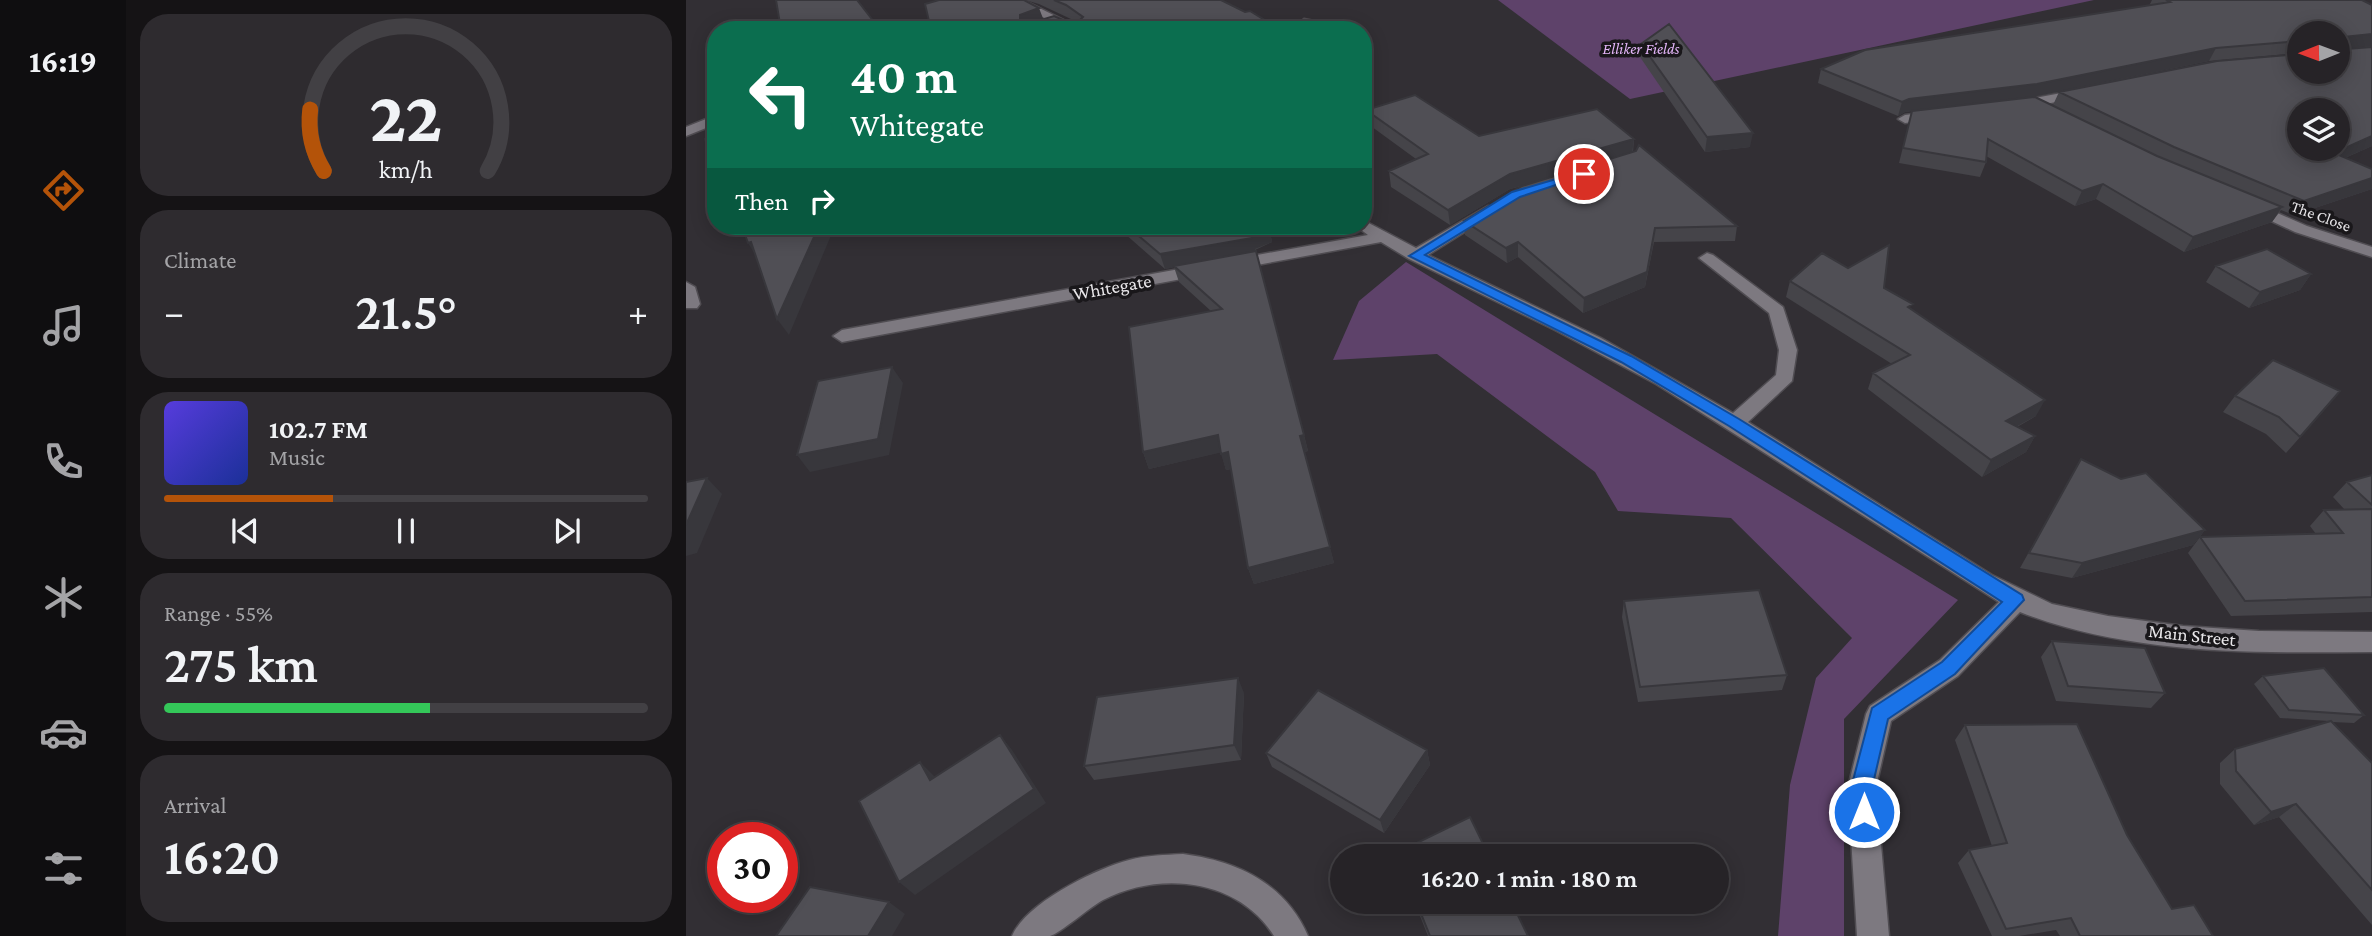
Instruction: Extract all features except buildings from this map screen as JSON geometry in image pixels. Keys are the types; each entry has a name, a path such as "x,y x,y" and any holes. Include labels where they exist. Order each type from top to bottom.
{"street":[{"path":"1014,0 1063,21"},
{"path":"2006,107 2095,91"},
{"path":"2032,104 2054,115"},
{"path":"1905,118 1955,113"},
{"path":"686,132 707,123"},
{"path":"1415,256 1505,201"},
{"name":"The Close","path":"2238,201 2301,229 2372,251"},
{"path":"1372,230 1415,256 1626,359 1734,423 2015,600 1949,668 1879,714 1862,788 1873,936"},
{"name":"Whitegate","path":"842,336 1383,237"},
{"path":"1707,258 1777,311 1788,350 1785,377 1734,423"},
{"name":"Main Street","path":"2015,600 2070,619 2150,632 2268,643 2372,642"},
{"path":"1028,936 1062,907 1105,883 1149,870 1190,868 1228,877 1261,895 1287,924 1292,936"}],"green space":[{"name":"Elliker Fields","path":"1498,0 2094,0 1630,99"},
{"path":"1406,262 1958,600 1844,719 1844,936 1778,936 1790,785 1816,678 1852,638 1731,518 1618,511 1595,472 1437,354 1333,360 1359,301"}],"route":[{"path":"1584,174 1516,195 1415,256 1626,359 1734,423 2015,600 1949,668 1879,714 1862,788 1864,812"}]}
